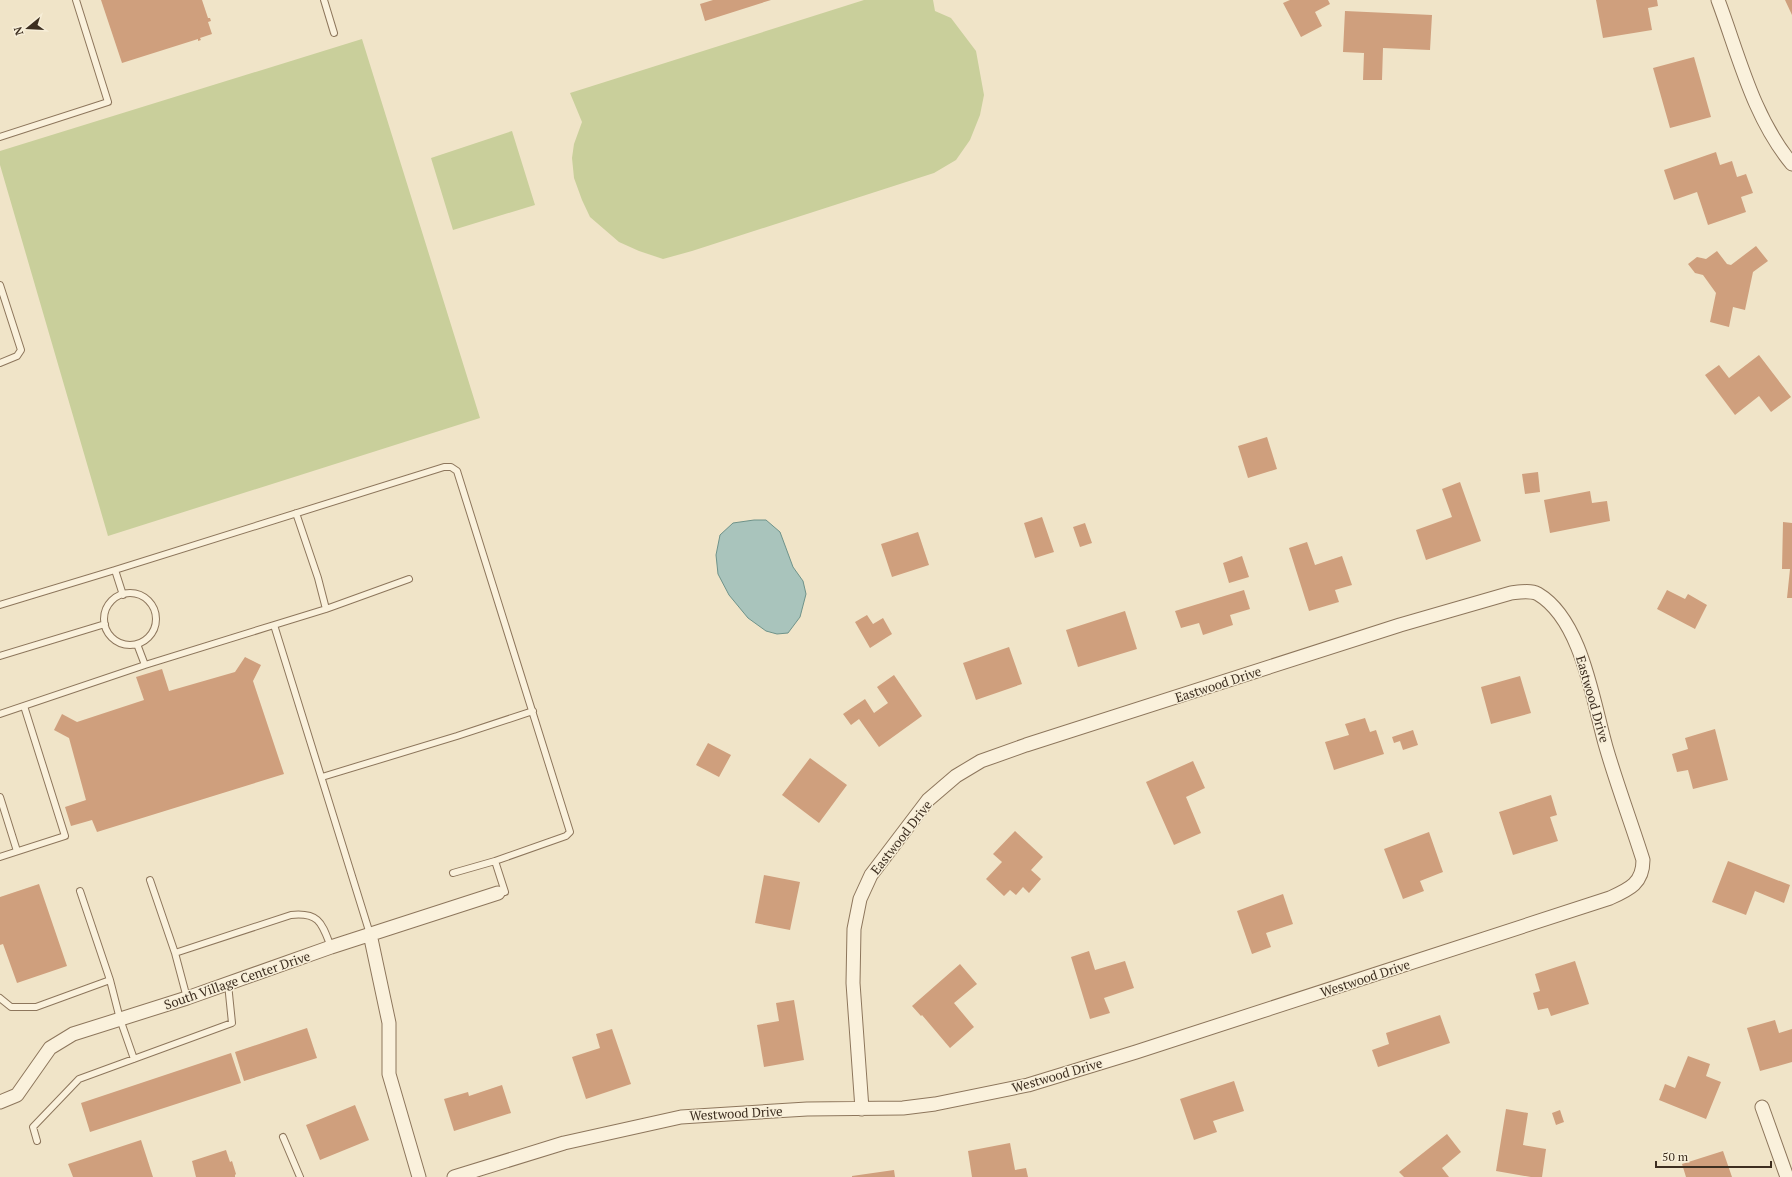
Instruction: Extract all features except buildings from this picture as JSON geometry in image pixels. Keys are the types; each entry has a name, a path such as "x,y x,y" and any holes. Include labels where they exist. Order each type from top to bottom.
{"street":[{"path":"1718,0 1753,98 1773,139 1792,164"},
{"name":"Eastwood Drive","path":"862,1109 854,983 854,928 860,899 871,875 928,800 956,776 981,761 1400,625 1511,593 1528,591 1538,594 1551,604 1566,624 1582,656 1606,748 1643,860 1643,872 1638,881"},
{"name":"Westwood Drive","path":"454,1177 564,1143 681,1117 806,1109 903,1108 935,1104 1028,1085 1136,1052 1610,898 1625,891 1638,881"},
{"name":"South Village Center Drive","path":"0,1102 17,1095 50,1048 73,1034 188,998 331,947 498,893"},
{"path":"370,934 389,1023 389,1074 419,1177"},
{"path":"1762,1108 1787,1177"}],"lane":[{"path":"0,137 108,102 76,0"},
{"path":"324,0 334,33"},
{"path":"0,285 22,350 17,356 0,363"},
{"path":"0,605 444,467 451,467 457,471 570,832 566,836 495,861 453,873"},
{"path":"296,513 318,578 326,609"},
{"path":"115,570 122,595"},
{"path":"0,714 145,665 326,609 409,579"},
{"path":"136,594 151,603 155,611 155,628 151,635 144,641 137,644 128,645 117,641 108,632 105,624 107,607 112,600 122,595 136,594"},
{"path":"0,656 105,624"},
{"path":"274,625 370,934"},
{"path":"137,644 145,665"},
{"path":"0,857 65,836 24,706"},
{"path":"322,777 533,711"},
{"path":"0,798 17,851"},
{"path":"495,861 505,892 498,893"},
{"path":"150,880 188,998"},
{"path":"80,891 110,980 120,1019 134,1059"},
{"path":"174,953 291,915 306,913 322,923 331,947"},
{"path":"0,998 11,1007 36,1007 110,980"},
{"path":"37,1141 33,1128 79,1079 232,1023 228,984"},
{"path":"283,1137 300,1177"}],"green space":[{"path":"864,0 933,0 935,11 951,18 976,51 984,95 980,115 970,140 956,160 934,173 663,259 619,242 590,217 574,178 572,158 574,144 582,122 570,93"},
{"path":"362,39 480,418 108,536 0,165 0,151"},
{"path":"512,131 535,205 453,230 431,158"}],"water":[{"path":"766,520 780,532 793,567 803,581 806,594 800,617 788,633 777,634 766,631 748,618 729,595 718,574 716,555 720,535 733,523"}]}
